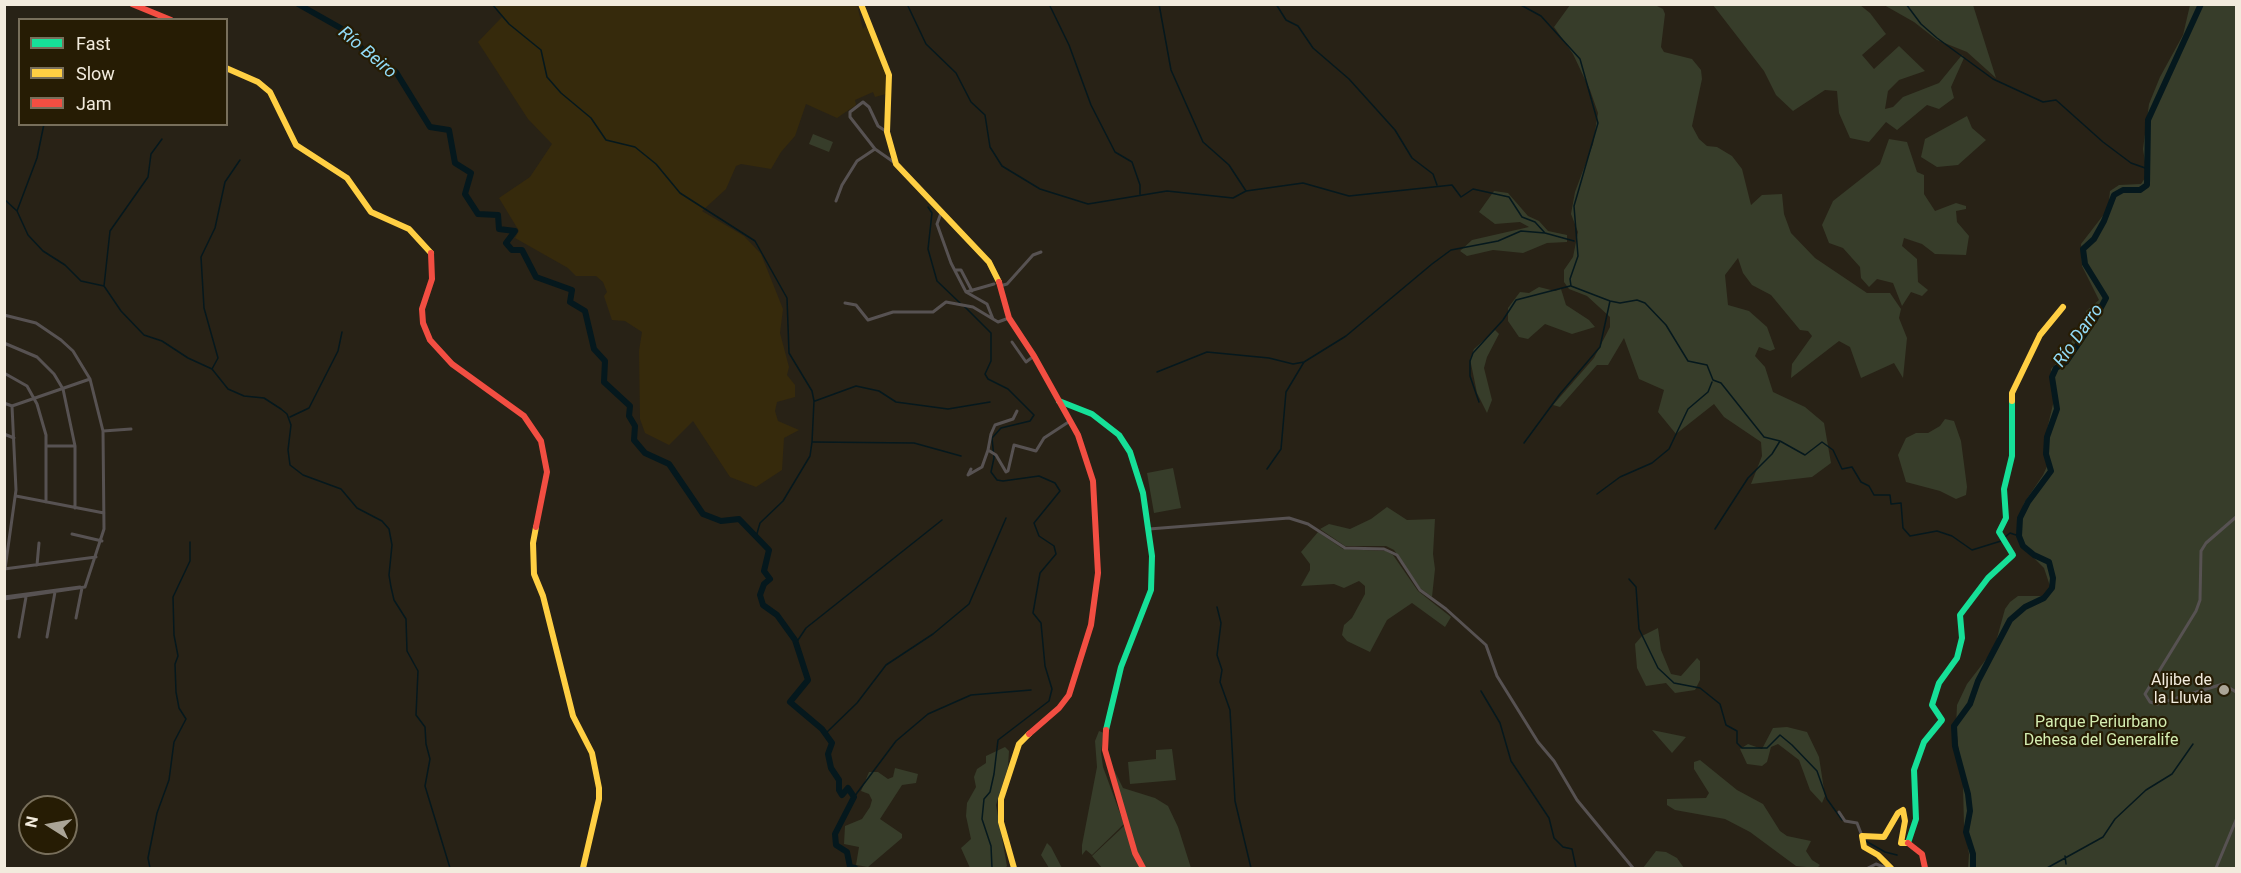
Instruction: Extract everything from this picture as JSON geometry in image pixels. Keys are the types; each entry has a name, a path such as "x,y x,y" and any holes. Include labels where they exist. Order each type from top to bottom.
{"street":[{"path":"132,4 166,18"},
{"path":"861,4 889,75 887,132 890,150 896,164"},
{"path":"228,69 264,87 274,99 288,133 296,145 347,178 371,212 409,229 421,239 431,254 433,264 422,316 433,345 452,364 524,416 539,436 544,449 547,472 533,543 534,574 543,596 571,710 592,753 599,788 599,799 582,868"},
{"path":"887,132 878,126 869,107 863,102 850,112 850,117 875,149 896,164 941,213 982,252 997,285 1008,318 1034,356 1070,421 1086,455 1093,481 1098,544 1094,609 1069,695 1059,708 1026,735 1012,759 1000,805 1014,868"},
{"path":"836,201 842,185 861,159 875,149"},
{"path":"941,213 937,224 955,270 966,292 987,304 993,319"},
{"path":"966,292 1007,284 1033,255 1041,252"},
{"path":"955,270 961,270 972,291"},
{"path":"846,303 856,305 868,320 893,312 929,313 946,302 973,307 993,319 1004,322 1008,318"},
{"path":"1908,843 1916,819 1915,765 1924,742 1942,720 1932,705 1934,692 1957,658 1962,638 1959,623 1962,611 1988,578 2013,555 2012,550 2002,539 2000,530 2006,518 2004,489 2012,456 2012,393 2040,335 2063,307"},
{"path":"4,315 36,323 58,338 73,351 90,380 103,431 104,513 102,541 87,584 82,588 4,598"},
{"path":"1012,342 1026,362 1034,356"},
{"path":"4,343 37,357 54,375 63,389 73,425 75,508"},
{"path":"4,373 21,381 35,398 47,446 46,502"},
{"path":"4,403 12,406 90,380"},
{"path":"1059,401 1092,414 1119,435 1130,452 1137,471 1149,529 1153,565 1151,590 1121,667 1105,750 1135,854 1143,868"},
{"path":"12,406 16,496 5,569 96,557"},
{"path":"970,469 968,475 982,467 994,424 1013,419 1017,411"},
{"path":"988,450 996,455 1003,470 1008,471 1014,445 1036,451 1044,438 1070,421"},
{"path":"103,431 131,429"},
{"path":"4,434 14,438"},
{"path":"47,446 75,446"},
{"path":"16,496 104,513"},
{"path":"2236,517 2206,543 2201,551 2200,600 2196,611 2145,694 2150,702 2157,704 2218,685 2228,685 2236,692"},
{"path":"1149,529 1289,518 1308,524 1345,548 1384,549 1397,555 1420,591 1446,609 1486,645 1497,676 1538,742 1554,761 1577,800 1633,868"},
{"path":"72,534 102,541"},
{"path":"4,540 10,540"},
{"path":"37,565 39,543"},
{"path":"76,618 82,588"},
{"path":"47,637 55,591"},
{"path":"19,637 26,595"},
{"path":"1862,837 1884,837 1898,813 1903,810 1905,821 1901,843 1908,843 1922,854 1925,868"},
{"path":"1839,812 1845,821 1857,823 1864,847 1878,855 1891,868"},
{"path":"2216,868 2236,820"},
{"path":"1868,868 1876,864 1886,868"}],"shaded area":[{"path":"494,5 857,5 863,29 867,25 887,75 886,94 875,97 873,92 855,100 856,105 837,118 806,104 795,136 781,152 771,169 741,164 736,166 726,189 702,211 744,236 761,254 783,309 780,333 789,367 787,375 795,385 795,397 777,402 775,411 778,421 799,430 784,438 782,470 756,487 730,477 693,421 669,445 645,433 640,419 639,351 642,332 625,321 612,320 604,296 607,292 603,282 596,276 576,276 568,268 515,238 519,231 499,198 530,177 552,144 528,119 478,42 502,17"}],"green space":[{"path":"1570,5 1655,5 1663,9 1665,14 1661,47 1664,52 1692,59 1701,70 1702,79 1692,126 1699,139 1707,146 1717,147 1732,156 1742,169 1751,205 1762,195 1782,194 1784,214 1791,233 1815,258 1867,293 1890,293 1901,309 1899,318 1907,338 1903,378 1894,363 1861,378 1850,347 1839,341 1791,378 1792,364 1812,336 1808,331 1800,330 1771,295 1752,285 1743,273 1738,258 1725,275 1728,305 1749,311 1767,327 1775,349 1770,351 1759,347 1755,356 1765,367 1773,392 1805,407 1824,423 1831,463 1812,477 1751,484 1762,456 1761,442 1724,417 1714,404 1676,434 1658,412 1664,390 1639,379 1624,338 1608,365 1597,365 1560,407 1553,405 1594,358 1610,327 1610,317 1587,296 1569,289 1564,282 1564,270 1573,257 1578,232 1571,214 1575,192 1593,144 1598,113 1573,54 1554,27"},
{"path":"1713,5 1860,5 1870,13 1886,34 1862,55 1874,69 1899,46 1925,71 1899,80 1888,91 1885,109 1893,107 1903,97 1939,83 1962,55 1964,58 1951,87 1954,98 1939,109 1927,105 1897,130 1886,122 1869,142 1850,138 1839,113 1837,91 1825,90 1793,111 1776,95 1764,71"},
{"path":"1884,5 1973,5 1996,78 1967,52 1937,40 1914,22"},
{"name":"Parque Periurbano Dehesa del Generalife","path":"2190,5 2236,5 2236,868 1968,868 1969,854 1964,826 1963,785 1956,727 1957,705 1967,684 1994,649 2005,609 2010,602 2018,596 2046,596 2051,589 2044,568 2022,546 2017,530 2024,503 2050,460 2045,438 2054,400 2051,369 2068,350 2074,336 2087,328 2089,322 2086,311 2099,300 2082,266 2081,244 2108,209 2110,191 2119,185 2141,184 2147,175 2143,149 2149,104 2160,77 2183,35"},
{"path":"1967,116 1972,128 1986,140 1958,165 1937,167 1921,157 1925,139"},
{"path":"813,134 833,142 829,152 809,144"},
{"path":"1889,139 1907,142 1917,172 1924,175 1924,194 1935,211 1956,203 1966,206 1966,209 1956,211 1957,222 1969,236 1966,255 1935,254 1922,244 1904,238 1902,246 1917,259 1918,282 1928,290 1922,296 1911,292 1902,306 1893,283 1877,279 1869,287 1861,278 1860,267 1843,248 1829,243 1822,225 1833,201 1880,164"},
{"path":"1494,191 1508,193 1528,216 1539,221 1548,231 1567,235 1567,242 1547,243 1523,253 1493,250 1467,256 1460,251 1472,240 1529,227 1520,222 1495,224 1479,212"},
{"path":"1539,287 1555,291 1561,289 1566,305 1589,320 1595,327 1572,334 1545,324 1528,339 1519,337 1508,321 1508,308 1520,292 1529,293"},
{"path":"1495,330 1499,334 1484,368 1492,400 1487,413 1477,393 1470,359 1474,349"},
{"path":"1945,419 1954,421 1961,441 1967,487 1966,495 1956,499 1940,491 1906,482 1898,455 1906,438 1916,433 1928,433 1940,426"},
{"path":"1173,468 1181,508 1154,513 1147,473"},
{"path":"1387,507 1407,520 1435,519 1433,554 1435,569 1432,597 1420,588 1394,550 1386,546 1345,546 1320,529 1329,524 1350,529 1371,519"},
{"path":"1318,532 1343,549 1386,551 1393,555 1418,591 1451,617 1445,627 1412,603 1387,620 1370,652 1347,641 1342,635 1344,625 1352,618 1365,594 1365,586 1359,581 1344,588 1334,584 1301,586 1310,570 1310,564 1301,552"},
{"path":"1658,628 1661,650 1671,674 1681,676 1697,658 1700,661 1700,680 1695,690 1675,693 1666,683 1646,686 1637,668 1635,644 1642,636"},
{"path":"1787,727 1807,732 1819,757 1825,796 1822,803 1810,790 1799,760 1778,744 1771,747 1767,762 1762,766 1747,764 1740,749 1748,744 1762,749 1773,728"},
{"path":"1652,730 1686,737 1672,753"},
{"path":"1099,731 1104,733 1101,752 1103,767 1124,824 1092,855 1086,850 1082,855 1097,767 1095,741"},
{"path":"1005,747 1009,751 1008,767 996,805 1007,866 1005,868 970,868 961,848 971,839 966,816 967,803 976,787 974,777 977,769 986,763 986,756"},
{"path":"1172,749 1176,780 1130,784 1128,762 1156,759 1156,750"},
{"path":"1700,760 1737,790 1763,804 1780,831 1787,836 1811,841 1806,851 1812,860 1820,865 1817,868 1796,866 1750,832 1725,819 1675,810 1667,805 1667,799 1706,798 1709,793 1694,769 1694,762"},
{"path":"1111,764 1123,788 1155,798 1168,806 1178,827 1191,868 1144,868 1135,849"},
{"path":"895,768 918,774 916,783 902,785 880,819 902,834 902,838 868,867 856,865 859,847 844,844 845,826 862,819 870,807 872,800 869,794 861,791 869,772 878,772 888,779 893,777"},
{"path":"1125,825 1140,868 1102,868 1092,856"},
{"path":"1047,843 1062,868 1049,868 1041,855"},
{"path":"1656,851 1666,852 1677,858 1684,868 1643,868"}],"waterway":[{"name":"Río Beiro","path":"298,4 344,30 367,54 396,72 430,127 449,130 455,163 471,173 465,194 478,214 498,215 499,229 515,231 506,243 512,250 522,250 536,277 572,290 570,302 585,311 594,349 605,361 604,382 630,406 629,416 635,426 634,440 645,453 669,464 703,514 721,521 739,519 769,550 764,571 770,579 764,584 760,595 763,605 777,615 795,640 808,680 790,702 822,729 832,743 828,754 831,768 839,780 839,790 842,795 848,788 854,797 835,834 836,845 847,852 850,867 855,868"},
{"path":"492,4 509,24 541,50 547,77 561,93 591,118 606,140 635,147 656,164 680,193 755,241 787,298 789,353 812,391 814,401 812,442 810,456 783,501 760,523 756,537"},
{"path":"907,4 926,44 956,73 971,102 985,115 990,147 1002,166 1040,189 1088,204 1167,191 1233,198 1246,191 1303,183 1349,196 1452,185 1461,197 1473,189 1509,197 1522,217 1535,222 1545,233"},
{"path":"1049,4 1069,45 1091,105 1115,152 1132,162 1140,185 1140,194"},
{"path":"1159,4 1171,70 1203,142 1229,165 1246,191"},
{"path":"1276,4 1286,20 1298,26 1313,48 1349,79 1395,130 1412,158 1433,174 1437,185"},
{"path":"1519,4 1541,16 1580,59 1598,123 1574,206 1578,256 1570,279 1571,286 1610,301 1620,303 1637,300 1645,303 1666,325 1688,361 1707,365 1713,380 1721,383 1764,437 1780,441 1805,455 1822,442 1833,450 1842,469 1852,467 1861,482 1869,486 1874,495 1890,495 1891,504 1901,503 1903,528 1910,536 1937,531 1952,536 1972,550 2001,541"},
{"path":"1906,4 1921,24 1937,38 1993,79 2043,102 2056,100 2103,142 2131,163 2148,169"},
{"name":"Río Darro","path":"1973,868 1973,854 1966,832 1970,811 1968,794 1955,746 1954,726 1970,704 1978,681 2010,620 2025,607 2044,598 2052,588 2053,578 2049,562 2034,555 2023,546 2019,536 2020,518 2028,502 2051,471 2046,454 2047,437 2057,409 2052,377 2056,368 2066,362 2095,319 2106,298 2085,264 2083,249 2094,239 2114,195 2123,190 2140,190 2147,185 2148,120 2201,4"},
{"path":"17,211 37,158 44,126"},
{"path":"104,286 110,231 148,177 151,154 162,139"},
{"path":"212,369 218,358 204,308 201,257 215,228 225,182 240,160"},
{"path":"4,199 17,211 28,235 43,251 65,265 81,281 104,286 121,311 144,335 162,341 188,358 212,369 228,389 244,396 264,398 287,414 291,425 288,450 290,465 303,475 341,489 357,508 382,521 389,529 392,545 389,575 391,587 394,600 406,619 407,651 418,671 416,715 425,727 430,759 425,786 450,868"},
{"path":"928,207 932,213 928,249 937,281 960,303"},
{"path":"1267,469 1281,449 1286,392 1304,362 1346,336 1432,264 1451,250 1498,241 1521,231 1545,233 1574,241"},
{"path":"1479,402 1470,376 1470,361 1473,353 1503,320 1516,300 1570,286"},
{"path":"1524,443 1560,394 1600,347 1610,301"},
{"path":"964,306 991,333 991,361 985,374 988,379 1008,389 1034,415 1030,421 1001,428 992,438 994,458 991,472 997,480 1003,481 1039,476 1055,483 1060,491 1034,523 1039,536 1054,546 1056,554 1040,573 1033,613 1041,623 1045,666 1052,689 1049,701 998,740 994,774 990,792 984,799 982,819 991,846 992,868"},
{"path":"290,417 309,408 338,351 342,332"},
{"path":"1157,372 1207,352 1269,358 1293,364 1304,362"},
{"path":"1597,494 1620,477 1652,463 1669,449 1688,409 1708,392 1712,382"},
{"path":"815,401 856,386 879,391 896,402 948,409 990,402"},
{"path":"1715,529 1748,478 1772,454 1780,441"},
{"path":"813,442 914,443 961,456"},
{"path":"825,734 857,703 886,665 933,634 969,604 1006,518"},
{"path":"796,643 806,628 942,520"},
{"path":"2005,537 2010,533 2019,536"},
{"path":"150,868 148,858 157,813 169,780 174,742 186,719 179,708 176,692 175,664 178,656 174,635 173,597 190,561 190,542"},
{"path":"1629,579 1636,587 1639,629 1658,668 1674,683 1700,688 1720,704 1726,725 1737,731 1737,743 1742,748 1767,748 1780,735 1817,771 1827,799 1842,820"},
{"path":"1217,607 1221,623 1217,655 1222,670 1220,682 1230,710 1235,801 1251,868"},
{"path":"854,797 896,741 928,714 971,695 1031,690"},
{"path":"1481,691 1500,723 1511,761 1549,818 1554,838 1563,847 1572,849 1576,868"},
{"path":"2047,868 2103,837 2115,819 2146,790 2172,774 2193,744"},
{"path":"1864,840 1885,852 1897,855"},
{"path":"2065,856 2066,864"}],"traffic: fast":[{"path":"1059,401 1092,414 1119,435 1130,452 1143,493 1152,556 1151,590 1121,667 1106,730"},
{"path":"1908,843 1916,819 1914,770 1924,742 1942,720 1932,705 1939,683 1957,658 1962,638 1960,615 1988,578 2013,555 1999,532 2006,518 2004,489 2012,456 2012,401"}],"traffic: slow":[{"path":"861,4 889,75 887,132 896,164 989,262 999,282"},
{"path":"228,69 258,82 270,92 296,145 347,178 371,212 409,229 431,253"},
{"path":"2012,401 2012,393 2040,335 2063,307"},
{"path":"536,527 533,543 534,574 543,596 573,716 592,753 599,788 599,799 583,868"},
{"path":"1014,868 1001,822 1001,799 1019,744 1029,734"},
{"path":"1891,868 1878,855 1864,847 1862,836 1884,837 1898,813 1903,810 1905,821 1901,843 1908,843"}],"traffic: jam":[{"path":"132,4 166,18"},
{"path":"431,253 432,279 422,309 423,323 430,340 452,364 524,416 541,441 547,472 536,527"},
{"path":"999,282 1009,318 1034,356 1078,435 1093,481 1098,573 1091,625 1069,695 1059,708 1029,734"},
{"path":"1106,730 1105,750 1135,853 1143,868"},
{"path":"1908,843 1922,854 1925,868"}],"place":[{"name":"Aljibe de la Lluvia","path":"2224,690"}]}
